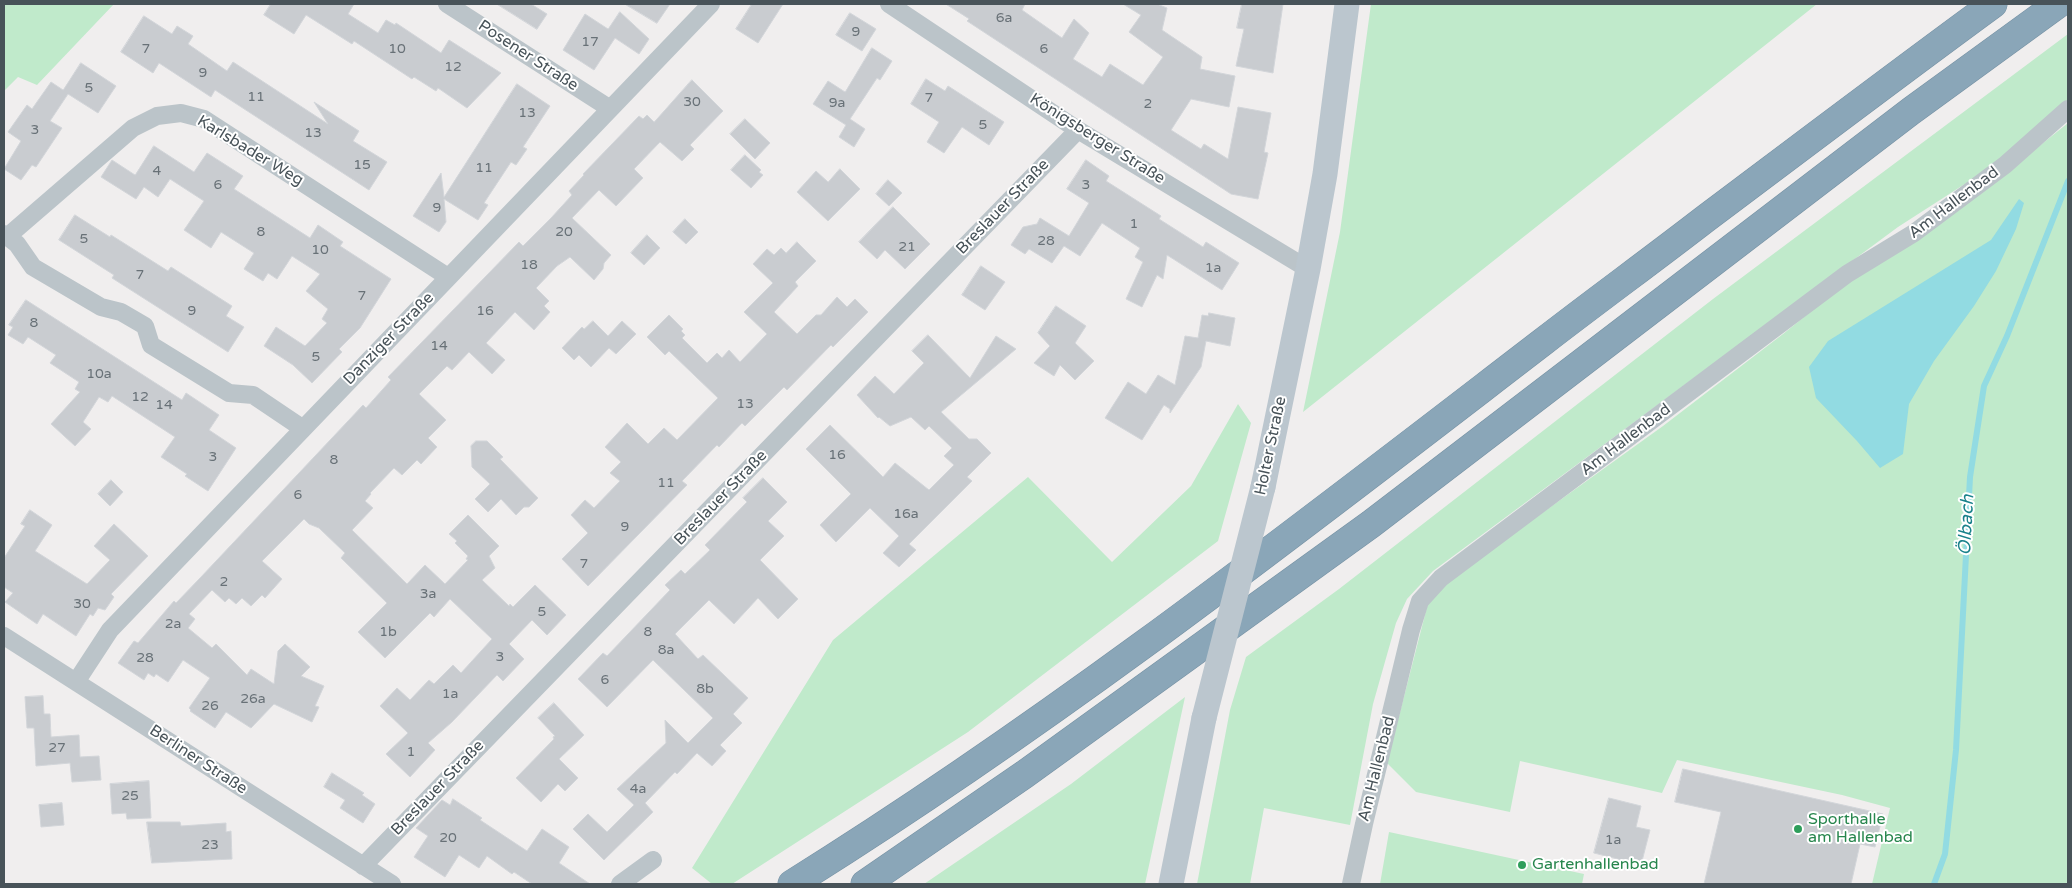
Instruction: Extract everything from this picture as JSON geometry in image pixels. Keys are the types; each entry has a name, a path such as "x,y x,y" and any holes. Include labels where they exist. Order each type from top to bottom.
{"highway":[{"path":"792,884 852,847 980,760 1168,626 1340,499 1869,94 1992,4"},
{"path":"865,884 1025,774 1371,524 1895,123 2058,4"}],"street":[{"name":"Posener Straße","path":"447,4 609,108"},
{"name":"Danziger Straße","path":"76,682 110,630 609,108 711,4"},
{"name":"Königsberger Straße","path":"889,4 1078,130 1308,269"},
{"name":"Holter Straße","path":"1171,884 1204,718 1263,487 1308,269 1325,174 1347,4"},
{"name":"Am Hallenbad","path":"1351,884 1411,630 1420,601 1441,578 1847,274 1914,234 2005,165 2068,109"},
{"name":"Karlsbader Weg","path":"6,235 133,128 157,116 181,113 204,119 448,277"},
{"name":"Breslauer Straße","path":"363,866 1078,130"},
{"path":"6,235 17,244 33,267 101,307 121,312 145,326 151,345 229,393 253,395 302,428"},
{"name":"Berliner Straße","path":"4,636 392,884"},
{"path":"620,884 653,860"}],"green space":[{"path":"4,4 114,4 37,85 18,77 4,91"},
{"path":"1371,4 1817,4 1303,412 1340,232"},
{"path":"2068,34 2068,101 1999,162 1898,227 1433,571 1407,599 1396,623 1373,704 1350,825 1264,808 1250,884 1197,884 1230,710 1246,657 1339,589 1713,299"},
{"path":"2068,123 2068,884 1872,884 1890,808 1842,795 1677,760 1662,793 1520,761 1510,812 1416,792 1387,763 1428,603 1449,580 1663,426 1846,283 2008,171"},
{"path":"1238,404 1251,423 1218,541 968,732 732,884 712,884 692,868 833,640 1028,477 1112,562 1191,486"},
{"path":"1185,697 1145,884 924,884 1071,784"},
{"path":"1389,832 1584,874 1582,884 1380,884"}],"water":[{"path":"2019,199 2024,203 2016,229 1996,271 1974,306 1934,361 1909,404 1903,454 1880,468 1816,398 1809,367 1828,341 1991,240"}],"building":[{"path":"271,4 354,4 348,14 378,33 386,20 395,25 396,23 441,53 449,40 501,73 467,108 438,88 436,91 414,77 412,79 354,41 352,44 306,15 294,34 264,15"},
{"path":"497,4 531,4 547,14 537,29"},
{"path":"625,4 670,4 657,23"},
{"path":"752,4 783,4 758,43 736,29"},
{"path":"946,4 1025,4 1022,10 1062,38 1074,19 1089,33 1073,59 1102,77 1110,64 1143,85 1163,57 1129,32 1141,15 1123,4 1157,4 1167,8 1162,30 1202,57 1200,69 1235,76 1229,107 1191,99 1171,130 1201,149 1204,144 1228,159 1238,107 1271,113 1264,152 1268,153 1258,199 1231,194 967,21 969,19"},
{"path":"1242,4 1283,4 1273,73 1236,66 1244,29 1237,28"},
{"path":"620,12 649,39 639,54 615,38 594,70 563,50 585,14 608,29"},
{"path":"850,13 876,29 862,51 836,35"},
{"path":"144,16 172,34 177,26 193,36 188,44 227,71 233,62 328,124 314,102 359,131 353,141 387,162 369,190 215,90 211,97 159,63 153,73 121,52"},
{"path":"872,48 892,61 880,80 877,78 850,119 865,129 854,147 839,137 846,125 813,104 828,81 845,92"},
{"path":"81,63 116,86 98,113 68,94 50,121 62,128 36,167 32,165 21,180 4,169 21,141 8,132 27,105 32,109 51,82 63,90"},
{"path":"926,79 945,91 948,86 1004,122 989,145 962,127 944,153 927,142 939,122 911,104"},
{"path":"692,80 723,111 690,145 694,149 682,161 660,142 634,169 643,178 616,206 599,190 572,218 611,255 604,263 603,269 594,280 570,257 557,266 536,288 549,301 544,306 550,312 534,330 515,312 486,343 505,360 492,374 469,352 452,370 447,366 419,394 446,420 428,438 437,447 421,464 417,460 402,475 394,468 370,493 365,501 373,508 352,530 407,584 425,565 445,584 468,560 466,559 468,556 449,534 468,515 499,546 489,556 495,568 482,580 509,606 510,604 513,607 535,585 566,615 547,635 532,620 509,644 524,659 503,681 497,675 452,722 428,743 435,750 410,777 386,754 408,733 380,706 397,688 410,700 429,680 434,684 453,665 461,673 492,639 450,599 434,617 430,613 385,658 358,632 387,603 341,558 345,553 319,528 309,524 304,519 262,561 282,579 265,598 262,595 251,606 242,598 236,604 229,598 225,602 212,590 189,614 195,619 188,628 212,648 216,644 247,675 251,669 274,684 278,651 285,644 310,667 301,676 324,686 315,706 319,707 312,722 274,704 251,728 226,712 215,728 190,711 189,708 210,678 183,660 168,682 156,674 154,677 148,673 144,680 118,663 134,641 138,643 174,601 176,603 363,405 366,408 391,380 388,377 519,242 523,246 551,218 572,195 569,191 583,174 639,116 643,119 647,115 654,122"},
{"path":"517,84 550,106 523,147 527,149 516,165 511,162 484,203 488,205 478,220 444,199 446,222 439,232 413,216 441,173 444,197"},
{"path":"745,119 770,143 755,159 730,134"},
{"path":"154,146 194,172 207,153 243,176 234,189 310,238 318,225 343,242 340,246 391,279 360,328 339,349 342,352 312,383 293,365 264,346 276,327 305,346 327,323 322,319 328,309 306,291 320,274 292,256 277,279 268,273 263,281 244,269 254,253 221,232 211,248 184,230 204,201 170,179 158,197 144,187 136,199 101,177 112,160 135,175"},
{"path":"745,155 761,170 759,172 763,175 751,188 731,170"},
{"path":"1086,160 1109,176 1106,181 1161,216 1159,219 1203,247 1206,242 1239,263 1222,290 1167,255 1163,279 1157,275 1142,307 1126,299 1143,262 1135,257 1140,248 1102,223 1080,256 1064,246 1052,263 1029,249 1025,254 1011,245 1023,227 1037,224 1040,218 1069,236 1089,203 1067,189"},
{"path":"840,169 860,189 828,221 797,192 816,171 828,182"},
{"path":"888,180 902,193 889,206 876,194"},
{"path":"893,207 930,244 905,269 885,250 877,259 859,242"},
{"path":"75,215 168,271 171,267 232,306 226,316 244,327 228,352 112,278 114,275 59,240"},
{"path":"685,219 698,232 686,244 673,232"},
{"path":"647,235 660,248 644,265 631,253"},
{"path":"797,242 816,261 795,282 798,286 774,312 797,334 816,315 821,315 837,297 847,307 855,299 868,312 833,347 831,345 787,390 784,387 745,426 742,423 719,447 717,445 682,481 687,485 588,586 562,559 588,533 571,515 585,500 594,508 620,481 610,473 621,462 605,447 627,423 648,444 664,428 677,440 718,398 669,351 665,355 647,337 669,315 683,329 681,331 685,335 682,338 707,363 717,353 722,358 729,350 740,362 767,334 744,312 773,283 753,264 767,249 774,255 781,248 786,253"},
{"path":"981,266 1005,282 985,310 962,295"},
{"path":"26,300 182,400 186,393 219,415 209,430 236,448 208,491 161,457 175,437 112,396 108,402 99,397 83,422 91,429 75,446 51,424 80,392 75,389 79,382 50,363 56,355 28,337 23,344 8,335 13,327 9,325"},
{"path":"1056,306 1086,326 1075,343 1094,361 1075,380 1060,365 1054,376 1034,363 1050,346 1038,333"},
{"path":"1209,313 1235,318 1230,346 1206,341 1201,367 1170,413 1170,409 1164,405 1142,440 1105,418 1128,382 1146,394 1158,375 1175,385 1185,336 1198,338 1202,315 1208,316"},
{"path":"593,321 608,336 622,321 636,334 616,354 609,348 591,367 579,355 574,360 562,348 582,327 584,329"},
{"path":"928,335 970,378 996,336 1016,349 941,412 969,439 977,439 991,453 967,477 972,481 909,544 916,550 899,567 883,553 899,536 870,508 836,542 820,525 851,494 806,449 830,425 883,477 895,463 929,490 954,465 944,456 952,448 929,426 925,430 911,417 890,426 878,418 857,395 875,376 894,394 924,363 912,351"},
{"path":"476,441 487,441 503,457 500,459 538,498 529,507 524,507 516,515 501,499 488,512 475,499 490,484 472,467 471,446"},
{"path":"763,478 787,502 768,521 784,536 760,560 798,599 778,619 758,598 734,624 709,600 675,634 698,659 703,655 748,698 733,714 742,723 720,745 726,751 712,766 697,753 677,774 675,772 645,803 653,812 604,860 573,829 588,814 607,832 634,805 617,789 666,743 665,720 688,743 713,718 653,660 607,707 578,679 603,653 607,656 670,590 665,585 681,570 685,574 710,550 705,545 747,502 743,498"},
{"path":"111,480 123,492 110,506 98,494"},
{"path":"30,510 52,525 35,551 87,584 110,560 94,546 114,524 148,556 111,594 114,597 105,610 98,608 93,616 90,614 76,636 43,614 37,624 5,602 13,593 4,587 4,558 25,526 21,524"},
{"path":"43,696 44,714 50,714 51,737 79,735 80,757 99,756 101,780 72,782 70,763 36,766 34,728 27,728 25,697"},
{"path":"554,703 584,735 559,759 578,778 565,791 558,784 541,802 516,778 554,739 553,737 555,736 538,718"},
{"name":"Sporthalle am Hallenbad","path":"1683,769 1883,814 1875,847 1860,844 1851,884 1704,884 1721,812 1675,802"},
{"path":"332,773 364,793 362,795 375,804 363,823 340,808 345,800 324,787"},
{"path":"149,781 151,818 127,819 126,813 112,814 110,784"},
{"path":"1609,798 1641,806 1636,827 1650,830 1641,865 1594,853"},
{"path":"453,799 482,818 480,820 527,851 542,829 569,847 559,863 590,884 532,884 514,872 512,874 487,856 479,868 459,855 445,877 414,857 428,836 416,828 442,800 450,805"},
{"path":"62,803 64,825 41,827 39,805"},
{"path":"147,822 180,822 181,826 226,823 226,832 231,831 232,859 152,863"}],"waterway":[{"name":"Ölbach","path":"1934,884 1945,854 1956,750 1970,477 1984,386 2007,336 2068,181"}],"place":[{"name":"Sporthalle am Hallenbad","path":"1798,829"},
{"name":"Gartenhallenbad","path":"1522,865"}]}
